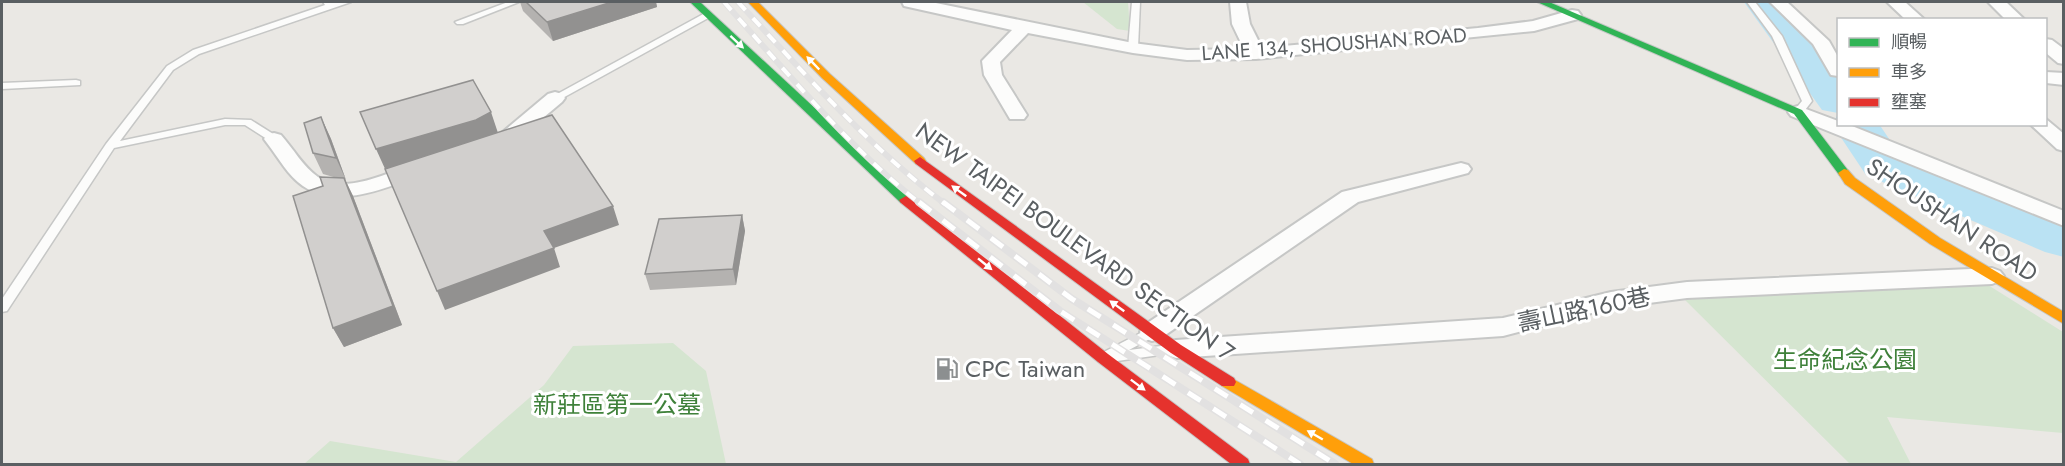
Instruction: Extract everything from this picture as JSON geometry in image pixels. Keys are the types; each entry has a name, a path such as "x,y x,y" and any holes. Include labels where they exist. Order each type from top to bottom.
{"main road":[{"path":"695,2 890,188 1102,358 1242,465"},
{"name":"NEW TAIPEI BOULEVARD SECTION 7","path":"753,2 826,76 929,169 1176,349 1275,412 1366,465"},
{"name":"SHOUSHAN ROAD","path":"1542,2 1805,115 1850,181 1935,241 2064,319"}],"street":[{"name":"LANE 134, SHOUSHAN ROAD","path":"910,2 1133,48 1187,55 1256,54 1478,33 1534,26 1572,15"},
{"path":"1238,2 1241,24 1256,54"},
{"path":"1778,2 1820,41 1837,68"},
{"path":"1794,2 1837,40"},
{"path":"1895,2 1915,18"},
{"path":"1996,2 2015,18"},
{"path":"1017,115 993,75 991,61 1024,27"},
{"path":"2047,45 2064,59"},
{"path":"2047,78 2064,79"},
{"path":"492,147 510,137 555,98"},
{"path":"1805,115 2064,219"},
{"path":"1879,126 1900,152"},
{"path":"2042,126 2064,145"},
{"path":"274,139 310,180 320,186 338,189 358,188 436,164"},
{"path":"1152,332 1350,197 1461,169"},
{"name":"壽山路160巷","path":"1176,349 1503,327 1611,300 1687,290 1992,276"}],"lane":[{"path":"2,308 110,146 170,68 195,52 328,4 347,2"},
{"path":"460,22 515,2"},
{"path":"1133,48 1136,2"},
{"path":"1751,2 1777,36 1807,101 1805,115"},
{"path":"555,98 707,15"},
{"path":"2,86 76,83"},
{"path":"110,146 225,122 247,122 274,139"},
{"path":"1102,358 1152,332"},
{"path":"1102,358 1176,349"}],"green space":[{"path":"1083,2 1128,2 1130,31 1117,29"},
{"name":"生命紀念公園","path":"1988,285 2063,332 2063,433 1887,417 1911,464 1850,464 1681,296"},
{"name":"新莊區第一公墓","path":"673,343 706,371 726,464 304,464 330,441 456,462 544,385 573,346"}],"building":[{"path":"526,2 612,2 547,22"},
{"path":"473,80 491,112 476,120 376,149 360,112"},
{"path":"552,115 613,206 544,231 554,248 437,291 385,169"},
{"path":"321,117 336,158 313,153 304,123"},
{"path":"320,177 344,178 393,306 333,328 293,196 323,186"},
{"path":"742,215 733,269 645,274 659,219"}],"waterway":[{"path":"1764,2 1837,99"},
{"path":"1856,126 1883,165 2064,240"}],"railway":[{"path":"724,2 843,133 894,182 921,204"},
{"path":"738,2 863,133 889,158 945,204"},
{"path":"919,202 1060,311 1300,464"},
{"path":"943,202 1072,299 1335,464"}],"traffic: fast":[{"path":"695,2 906,200"},
{"path":"1542,2 1798,112 1844,173"}],"traffic: slow":[{"path":"753,2 826,76 920,161"},
{"path":"1844,173 1850,181 1935,241 2064,319"},
{"path":"1228,382 1366,464"}],"traffic: jam":[{"path":"920,161 1176,349 1228,382"},
{"path":"906,200 1103,358 1242,464"}],"place":[{"name":"CPC Taiwan","path":"947,369"}]}
